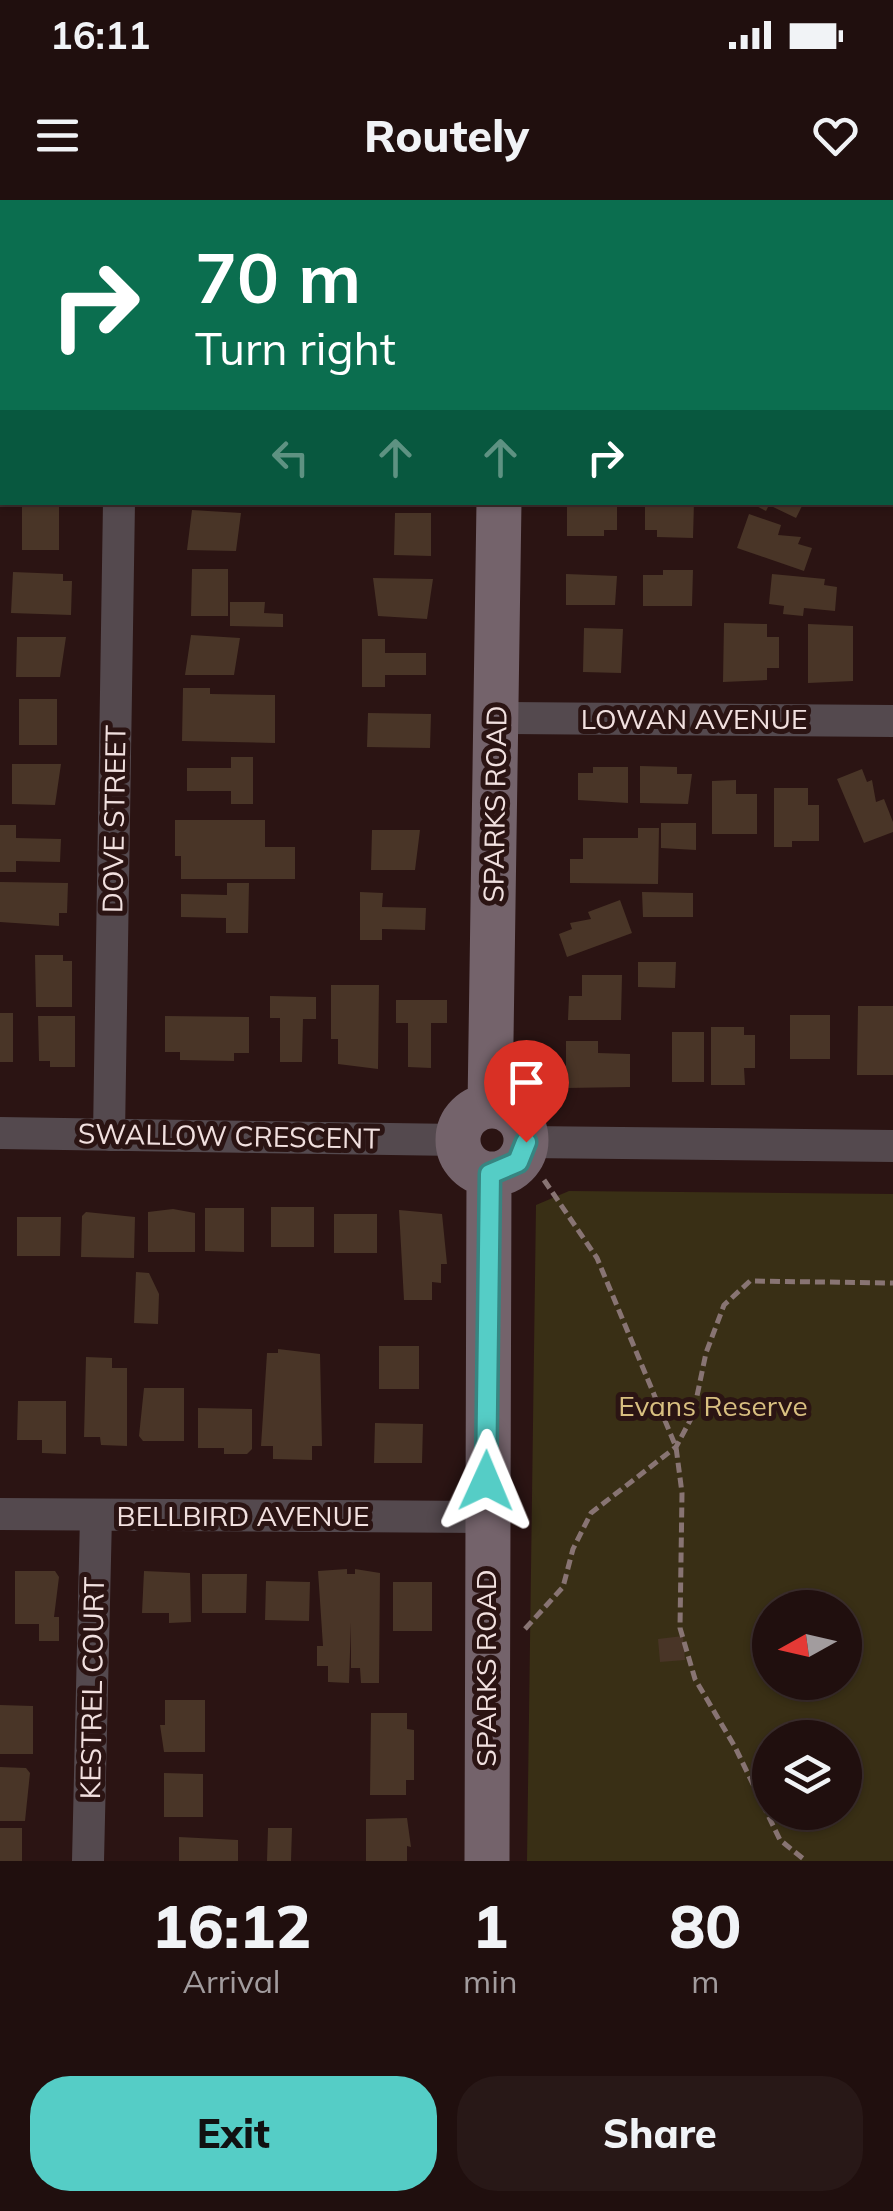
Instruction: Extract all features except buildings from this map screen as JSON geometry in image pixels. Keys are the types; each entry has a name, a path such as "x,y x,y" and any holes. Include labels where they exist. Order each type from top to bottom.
{"street":[{"name":"DOVE STREET","path":"109,1135 119,505"},
{"name":"SPARKS ROAD","path":"490,1106 498,505"},
{"name":"LOWAN AVENUE","path":"496,718 893,721"},
{"path":"535,1161 520,1120 501,1107 490,1106 471,1113 458,1140 464,1160 490,1174 518,1162 893,1146"},
{"name":"SWALLOW CRESCENT","path":"0,1133 458,1140"},
{"name":"SPARKS ROAD","path":"487,1861 490,1174"},
{"name":"BELLBIRD AVENUE","path":"0,1514 486,1517"},
{"name":"KESTREL COURT","path":"88,1861 96,1516"}],"path":[{"path":"535,1161 597,1258 676,1447 682,1493 680,1628 695,1679 735,1748 780,1840 806,1861"},
{"path":"525,1628 563,1587 573,1550 592,1513 676,1447 692,1415 706,1353 724,1305 750,1281 893,1282"}],"green space":[{"name":"Evans Reserve","path":"569,1191 893,1194 893,1861 527,1861 536,1205"}],"route":[{"path":"486,1481 490,1174 510,1170 524,1153 526,1142"}]}
